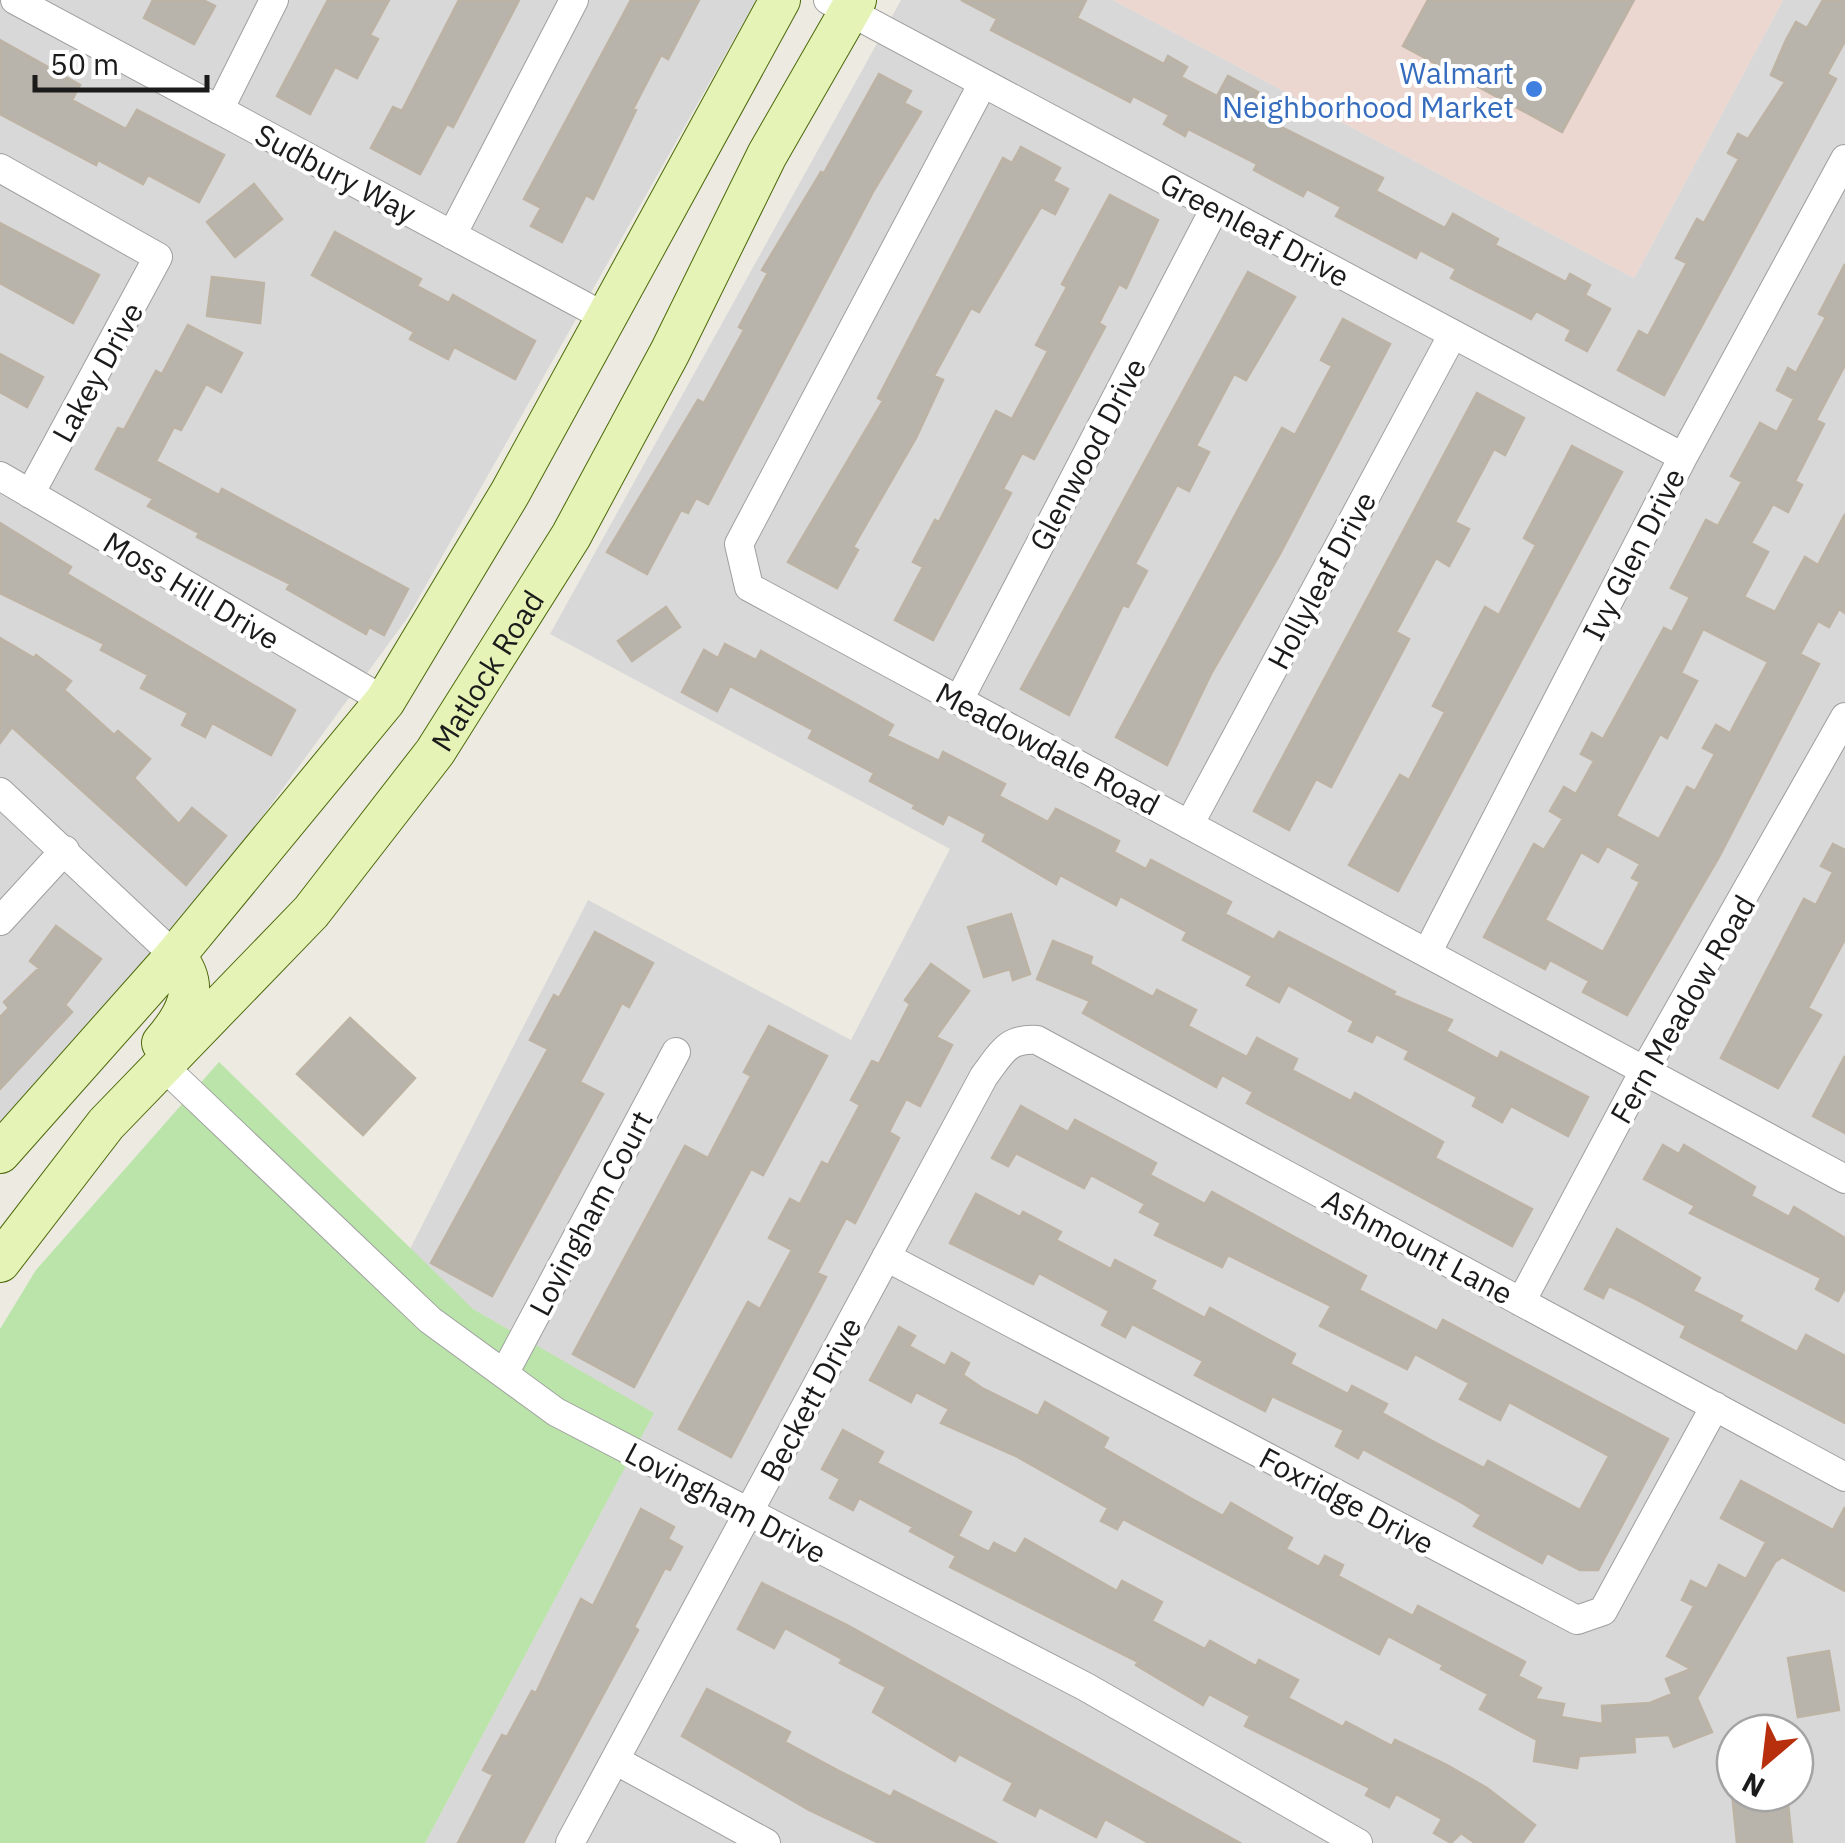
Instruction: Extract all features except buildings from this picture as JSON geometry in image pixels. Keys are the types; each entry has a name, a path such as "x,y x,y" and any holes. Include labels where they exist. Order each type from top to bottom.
{"main road":[{"path":"0,1153 175,956 385,702 472,560 780,0"},
{"name":"Matlock Road","path":"0,1262 88,1147 270,954 386,822 535,599 670,352 844,4"},
{"path":"175,956 232,962 270,954"},
{"path":"88,1147 90,1126 178,1024 190,1001 188,971 175,956"}],"street":[{"name":"Sudbury Way","path":"15,0 605,317"},
{"path":"219,110 274,0"},
{"path":"452,235 574,0"},
{"name":"Greenleaf Drive","path":"844,4 983,83 1682,457"},
{"name":"Meadowdale Road","path":"983,83 739,544 749,587 1845,1179"},
{"name":"Ivy Glen Drive","path":"1427,953 1682,457 1845,159"},
{"name":"Lakey Drive","path":"0,168 153,250 158,257 30,494"},
{"name":"Glenwood Drive","path":"959,700 1216,208"},
{"name":"Hollyleaf Drive","path":"1190,825 1453,334"},
{"name":"Moss Hill Drive","path":"0,476 385,702"},
{"name":"Fern Meadow Road","path":"1521,1302 1644,1071 1845,718"},
{"path":"0,792 175,956"},
{"path":"0,921 65,850"},
{"name":"Ashmount Lane","path":"995,1062 1006,1045 1018,1039 1037,1040 1845,1476"},
{"name":"Lovingham Court","path":"504,1374 676,1052"},
{"name":"Beckett Drive","path":"570,1843 995,1062"},
{"name":"Lovingham Drive","path":"162,1065 430,1320 556,1412 1086,1687 1358,1843"},
{"name":"Foxridge Drive","path":"886,1257 1578,1620 1602,1611 1715,1406"},
{"path":"614,1760 766,1843"}],"shaded area":[{"path":"0,0 756,0 408,617 205,895 59,1055 0,1128"},
{"path":"901,0 1113,0 1634,278 1783,0 1845,0 1845,1843 425,1843 653,1414 473,1309 409,1251 588,900 851,1040 950,849 550,634"},
{"path":"1113,0 1783,0 1634,278"}],"green space":[{"path":"219,1062 473,1309 654,1413 425,1843 0,1843 0,1329 36,1270"}],"place":[{"name":"Walmart Neighborhood Market","path":"1534,89"}]}
